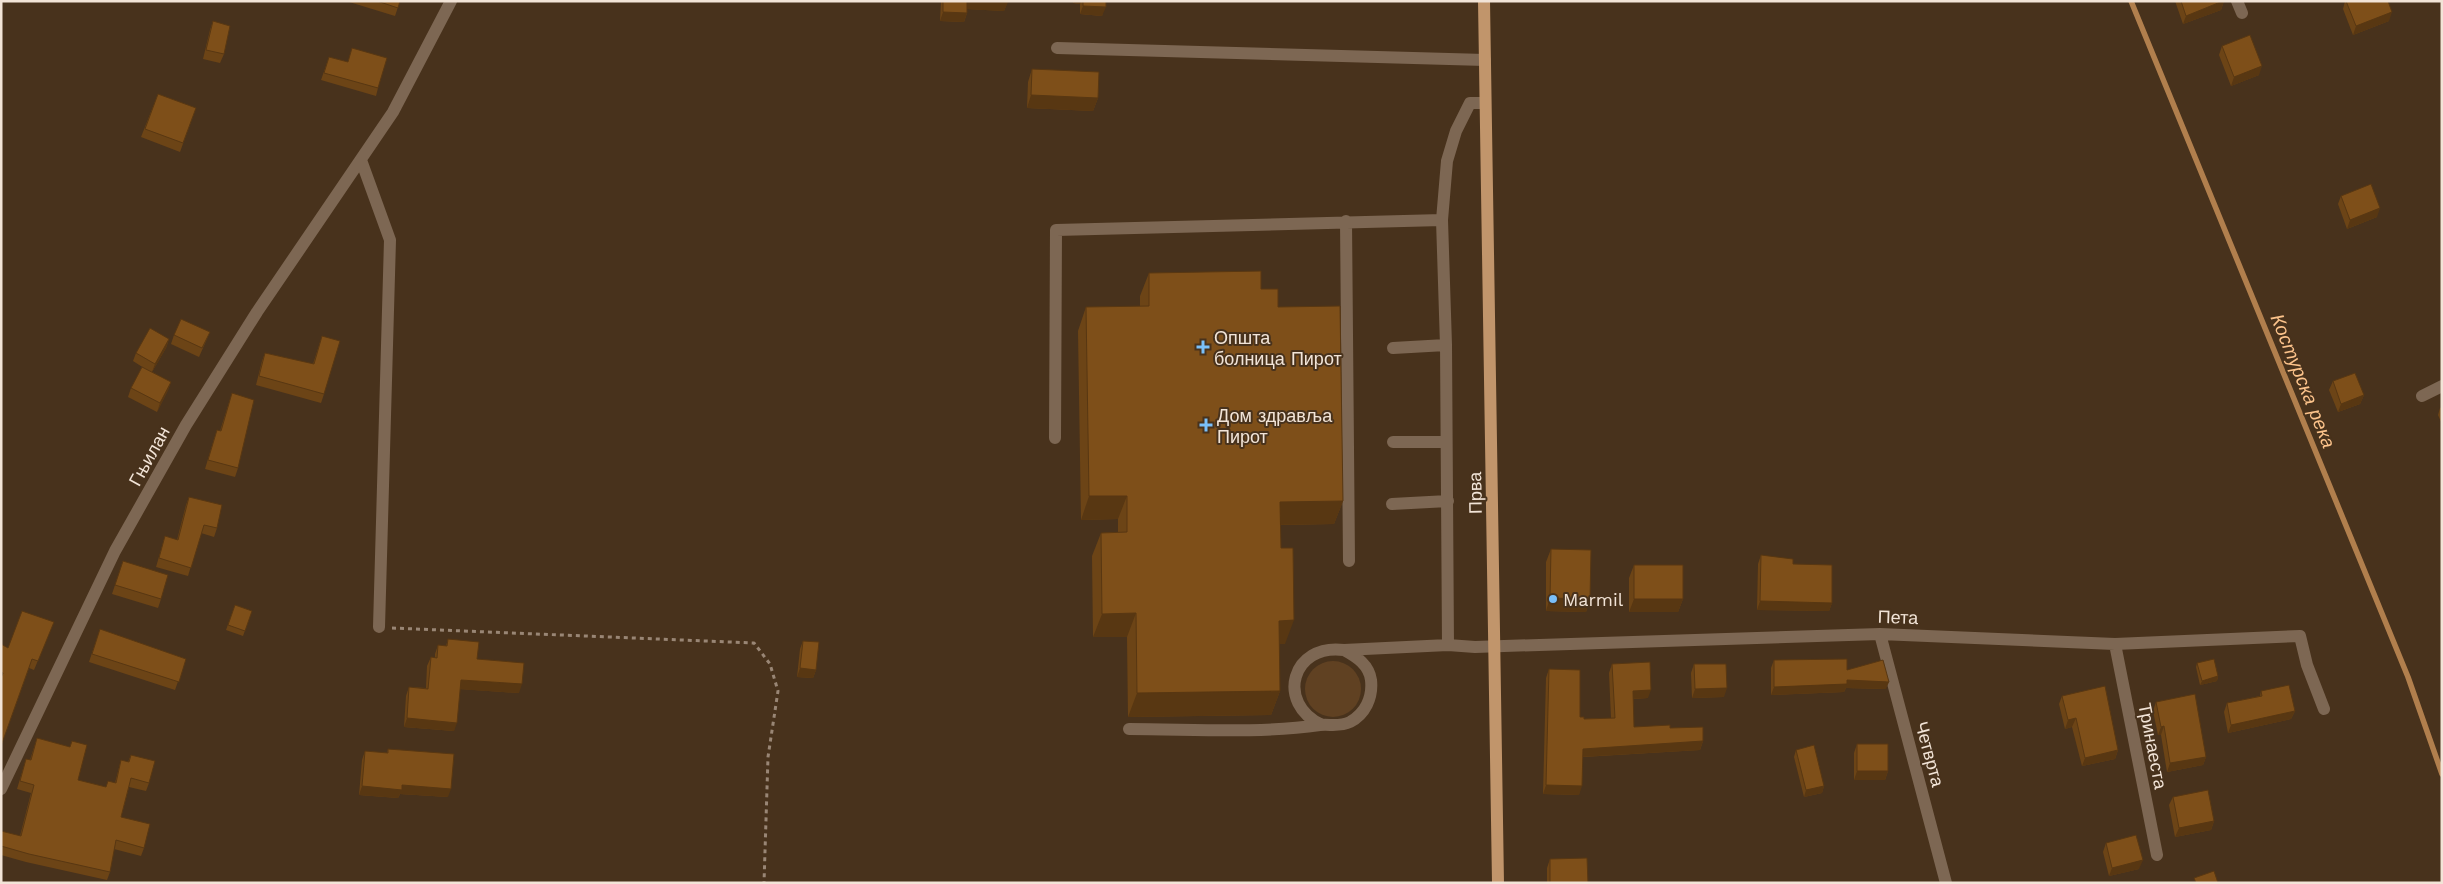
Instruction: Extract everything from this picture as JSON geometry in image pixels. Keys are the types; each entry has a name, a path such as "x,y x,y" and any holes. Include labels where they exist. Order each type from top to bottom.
{"main road":[{"name":"Прва","path":"1484,1 1498,883"}],"street":[{"name":"Гњилан","path":"1,789 115,551 186,425 257,312 393,112 451,1"},
{"path":"1057,48 1456,61 1485,60"},
{"path":"1448,645 1446,345 1442,220 1447,161 1453,139 1470,103 1485,103"},
{"path":"361,160 390,240 379,627"},
{"path":"1055,438 1056,230 1442,220"},
{"path":"1346,221 1349,561"},
{"path":"1393,348 1446,345"},
{"path":"2422,396 2442,386"},
{"path":"1392,442 1446,442"},
{"path":"1392,504 1448,501"},
{"name":"Пета","path":"1344,650 1448,645 1880,634 2115,644 2300,636 2307,666 2324,709"},
{"name":"Четврта","path":"1880,634 1946,883"},
{"name":"Тринаеста","path":"2115,644 2158,855"},
{"path":"1326,650 1344,650 1356,656 1365,666 1370,678 1371,692 1367,704 1360,715 1348,723 1335,726 1322,724 1311,720 1302,711 1294,688 1296,676 1301,665 1309,656 1326,650"},
{"path":"1129,730 1284,729 1322,724"}],"path":[{"path":"379,627 754,643 770,664 778,691 768,757 764,883"}],"shaded area":[{"path":"1327,661 1339,661 1349,665 1357,673 1361,689 1357,705 1349,713 1339,717 1327,717 1317,713 1309,705 1305,695 1305,683 1309,673 1317,665"}],"building":[{"path":"377,1 400,1 398,8"},
{"path":"943,1 967,1 967,13 943,12"},
{"path":"1083,1 1106,1 1106,7 1083,6"},
{"path":"2181,1 2223,1 2186,16"},
{"path":"2346,1 2388,1 2392,12 2356,26"},
{"path":"213,21 230,26 224,54 206,50"},
{"path":"2250,35 2262,66 2234,77 2222,46"},
{"path":"352,48 387,58 378,88 324,73 329,57 348,62"},
{"path":"1032,69 1099,72 1098,98 1031,95"},
{"path":"158,94 196,108 183,143 145,129"},
{"path":"2371,184 2380,208 2350,220 2341,196"},
{"name":"Дом здравља Пирот","path":"1261,271 1261,289 1278,289 1278,307 1340,306 1343,501 1280,502 1281,548 1293,548 1294,620 1279,621 1280,691 1137,693 1136,613 1102,614 1101,533 1127,532 1127,496 1089,496 1086,307 1149,306 1149,273"},
{"path":"181,319 210,332 202,348 174,335"},
{"path":"150,328 169,339 155,364 136,353"},
{"path":"322,336 340,341 324,394 259,376 265,353 314,364"},
{"path":"142,367 171,382 160,403 131,388"},
{"path":"2355,373 2364,395 2341,404 2333,381"},
{"path":"232,393 254,400 238,468 208,460 217,430 221,431"},
{"path":"189,497 222,505 217,528 204,525 191,568 159,558 165,536 178,540"},
{"path":"1551,549 1591,550 1590,599 1550,598"},
{"path":"1761,555 1793,559 1793,564 1832,565 1832,603 1760,601"},
{"path":"123,561 168,575 161,599 115,585"},
{"path":"1634,565 1683,565 1683,599 1634,599"},
{"path":"235,605 252,611 245,631 228,625"},
{"path":"22,611 54,622 38,661 32,659 1,746 1,678 3,673 1,672 1,644 8,648"},
{"path":"100,629 186,659 179,682 92,654"},
{"path":"448,639 479,642 477,659 524,663 522,684 461,680 457,723 407,718 409,687 428,689 431,657 437,658 438,645 447,646"},
{"path":"803,641 819,642 816,670 800,668"},
{"path":"1847,659 1847,670 1883,660 1889,682 1847,680 1847,684 1774,687 1774,660"},
{"path":"2214,659 2218,676 2202,681 2197,663"},
{"path":"1650,662 1651,690 1633,691 1634,727 1670,725 1670,728 1703,727 1703,741 1583,749 1582,786 1546,785 1549,669 1580,670 1580,717 1584,717 1584,719 1615,718 1612,664"},
{"path":"1694,664 1726,664 1727,688 1695,689"},
{"path":"2289,685 2295,711 2231,725 2227,703 2262,696 2261,691"},
{"path":"2105,686 2118,750 2085,758 2076,718 2068,720 2062,696"},
{"path":"2195,694 2206,757 2170,763 2164,726 2161,727 2156,702"},
{"path":"37,738 70,747 72,741 87,745 78,780 106,787 108,781 116,783 121,760 129,762 131,755 155,761 149,783 131,778 121,817 150,824 144,848 116,840 110,872 1,846 1,831 21,836 34,785 20,781 26,759 31,760"},
{"path":"1857,744 1888,744 1888,771 1857,771"},
{"path":"1814,745 1824,786 1806,790 1796,750"},
{"path":"388,749 454,754 451,789 402,785 402,790 362,786 365,751 388,753"},
{"path":"2208,790 2214,821 2179,828 2173,797"},
{"path":"2136,835 2143,860 2112,868 2106,843"},
{"path":"1587,858 1588,883 1550,883 1550,859"},
{"path":"2214,871 2218,883 2196,883 2194,878"}],"waterway":[{"name":"Костурска река","path":"2131,1 2408,677 2442,774"}],"place":[{"name":"Општа болница Пирот","path":"1203,347"},
{"name":"Дом здравља Пирот","path":"1206,425"},
{"name":"Marmil","path":"1553,599"}]}
